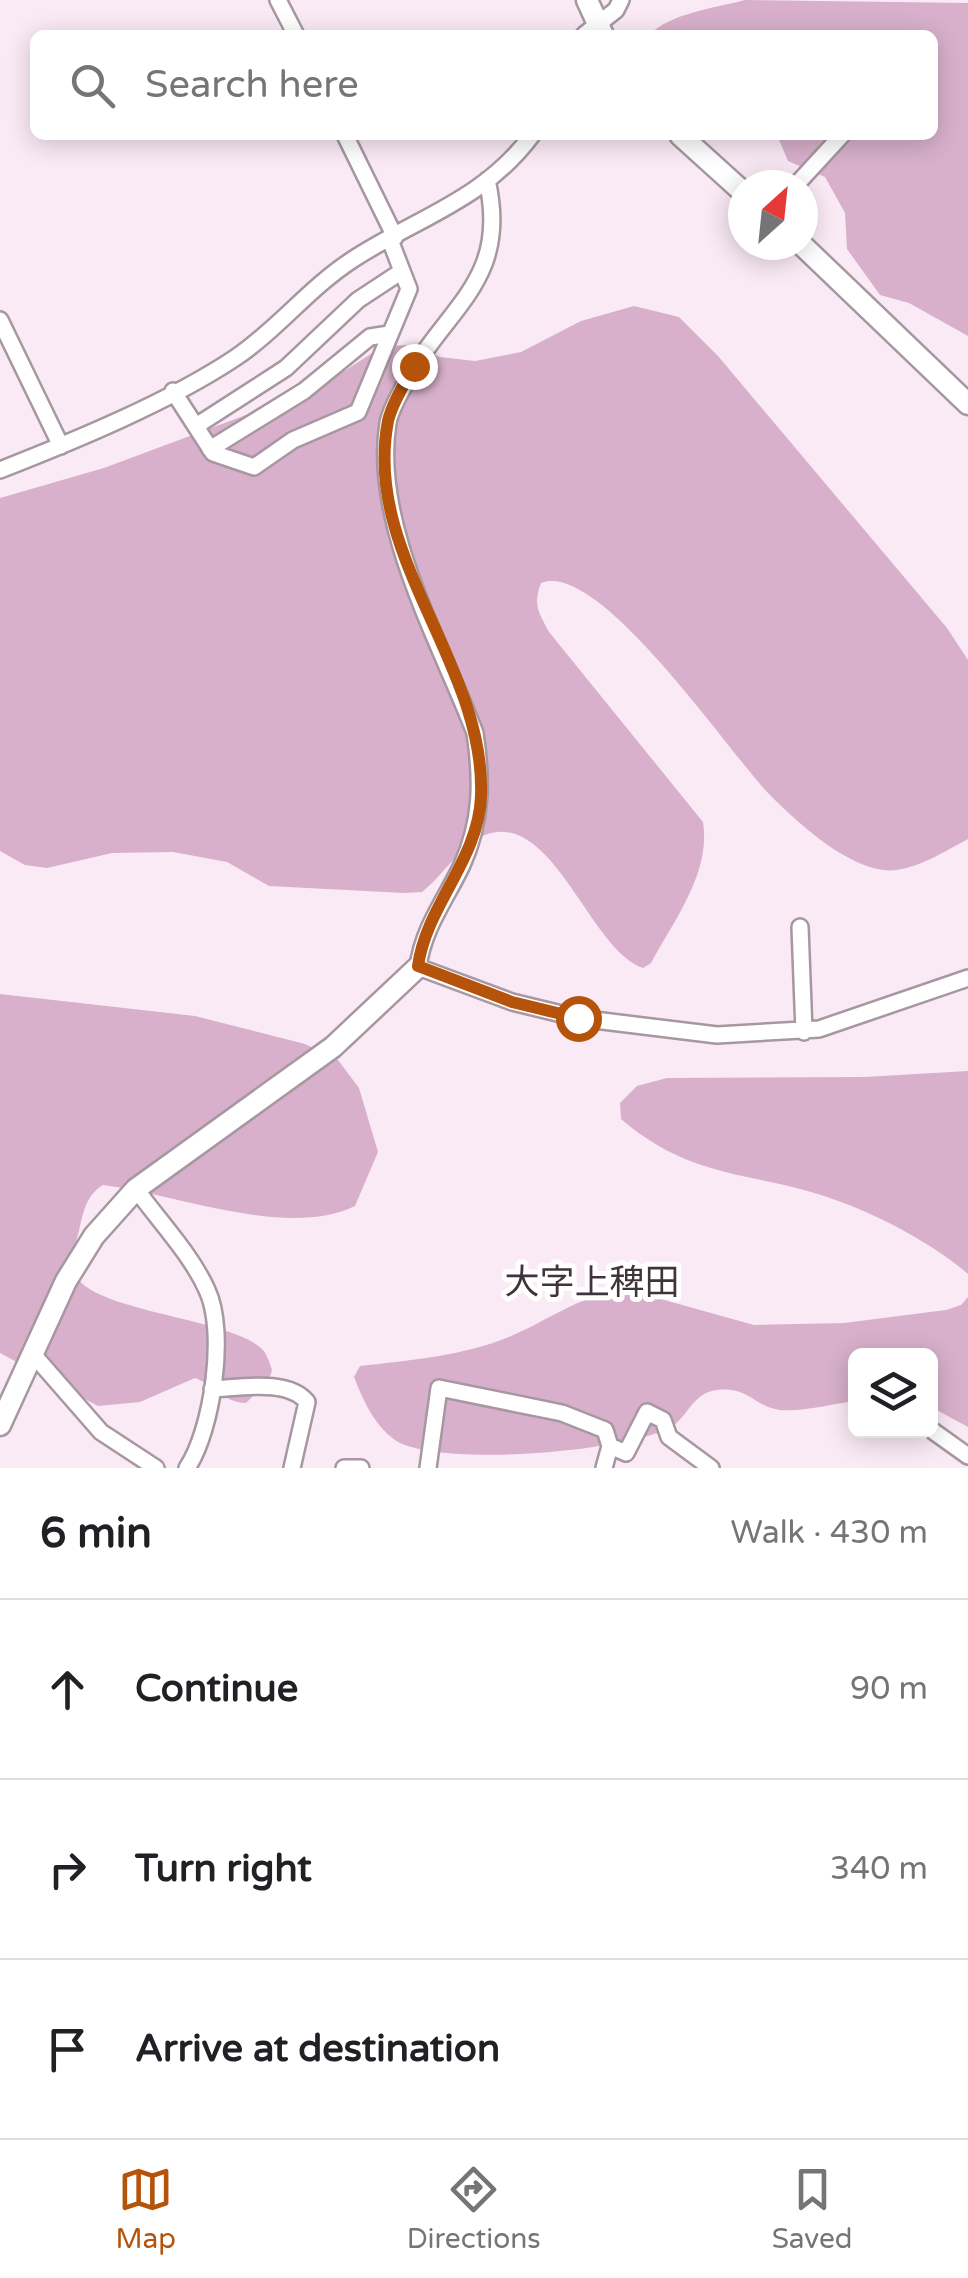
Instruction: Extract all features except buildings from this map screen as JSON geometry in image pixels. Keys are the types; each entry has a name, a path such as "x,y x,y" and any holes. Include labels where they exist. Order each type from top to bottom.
{"street":[{"path":"278,0 293,30"},
{"path":"587,0 594,30"},
{"path":"597,30 621,0"},
{"path":"173,391 210,448 254,468 293,440 358,412 388,334 408,296 393,238 347,140"},
{"path":"0,470 61,446 235,358 330,274 457,205 527,140"},
{"path":"686,140 728,178"},
{"path":"810,170 837,140"},
{"path":"0,1424 32,1353 94,1236 136,1189 333,1047 418,966 421,942 473,836 481,798 475,733 389,514 383,468 388,417 414,366 477,281 492,246 495,215 487,180"},
{"path":"818,260 932,365 968,404"},
{"path":"196,426 286,368 358,300 402,271"},
{"path":"0,320 61,446"},
{"path":"210,448 304,391 370,337 388,334"},
{"path":"800,927 804,1032"},
{"path":"418,966 512,1002 578,1018 716,1035 804,1032 968,978"},
{"path":"136,1189 207,1290 215,1318 212,1389 203,1445 187,1468"},
{"path":"32,1353 101,1432 156,1468"},
{"path":"212,1389 266,1386 302,1396 307,1402 292,1468"},
{"path":"428,1468 438,1388 562,1412 605,1430 610,1446 604,1468"},
{"path":"610,1446 626,1452 647,1412 663,1420 669,1436 711,1468"},
{"path":"938,1435 968,1456"},
{"path":"344,1468 361,1468"}],"shaded area":[{"path":"745,0 968,3 968,336 909,303 880,295 847,249 845,213 825,177 818,170 788,161 779,140 938,140 938,30 655,30 681,16"},
{"path":"634,306 679,317 718,356 947,628 968,660 968,839 927,861 893,870 867,866 836,851 769,794 662,664 628,629 596,600 566,584 541,583 538,608 549,632 703,822 704,841 696,878 651,963 643,968 624,956 606,936 551,861 531,842 509,833 485,835 476,840 422,892 404,893 269,886 227,862 173,852 112,853 47,868 25,865 0,851 0,498 104,468 318,388 383,346 412,345 440,357 475,361 521,352 581,321"},
{"path":"0,994 195,1016 305,1044 338,1060 359,1088 378,1152 355,1206 328,1215 265,1216 103,1185 89,1199 84,1211 72,1260 82,1283 127,1305 219,1329 262,1349 272,1370 269,1380 246,1403 231,1400 195,1378 140,1402 98,1406 0,1353"},
{"path":"968,1071 968,1274 924,1242 874,1216 811,1192 702,1165 649,1140 621,1119 620,1103 637,1086 667,1078 865,1077"},
{"path":"632,1291 754,1325 844,1323 946,1310 961,1305 968,1297 968,1427 938,1411 938,1348 848,1348 848,1402 780,1410 737,1391 717,1390 696,1400 671,1427 648,1436 615,1444 532,1453 450,1453 417,1449 395,1440 375,1420 354,1377 360,1366 475,1348 614,1292"}],"district":[{"name":"大字上稗田","path":"592,1282"}],"route":[{"path":"414,366 388,417 383,468 389,514 475,733 481,798 473,836 421,942 418,966 512,1002 578,1018"}]}
